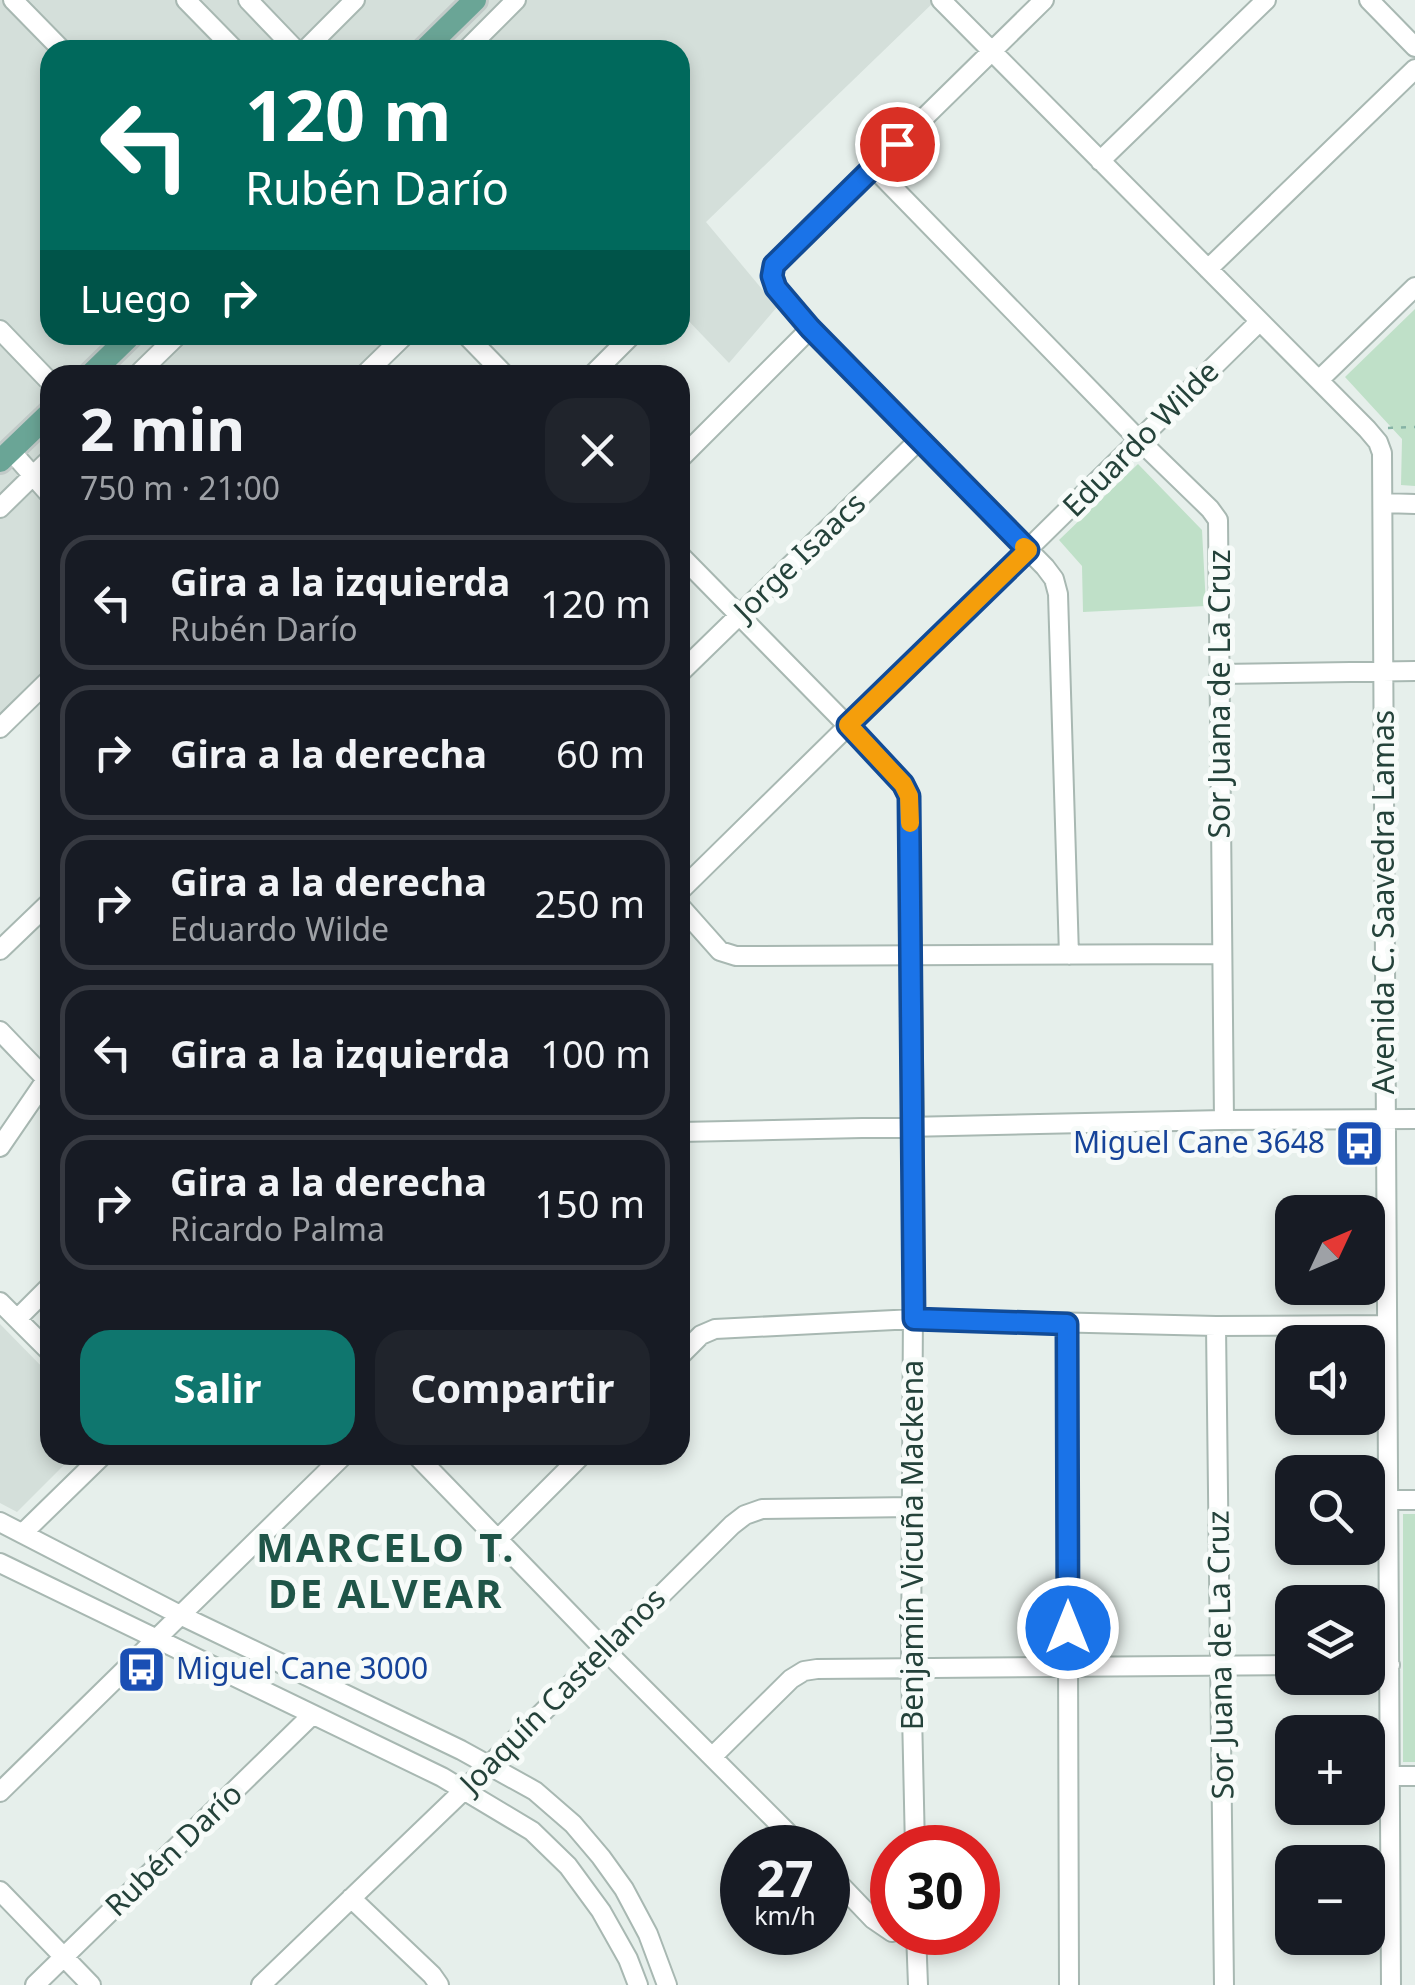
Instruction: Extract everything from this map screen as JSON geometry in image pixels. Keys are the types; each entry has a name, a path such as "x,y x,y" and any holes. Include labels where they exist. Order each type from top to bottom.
{"main road":[{"path":"434,40 471,2"},
{"path":"100,365 121,345"},
{"path":"5,456 40,423"}],"street":[{"path":"13,0 52,40"},
{"path":"186,0 225,40"},
{"path":"248,0 286,40"},
{"path":"315,40 354,0"},
{"path":"476,40 516,0"},
{"name":"Avenida C. Saavedra Lamas","path":"941,0 1367,428 1382,452 1391,1985"},
{"path":"1044,0 774,265 772,276 776,288 810,328 1054,579 1058,594 1069,954"},
{"path":"1100,160 1266,0"},
{"path":"1369,0 1415,47"},
{"path":"1208,270 1415,70"},
{"name":"Sor Juana de La Cruz","path":"874,168 1218,520 1224,1120"},
{"path":"1319,380 1415,287"},
{"name":"Eduardo Wilde","path":"690,881 1259,322"},
{"path":"690,448 810,328"},
{"path":"0,330 40,372"},
{"path":"146,365 168,345"},
{"path":"374,365 395,345"},
{"path":"476,345 495,365"},
{"path":"602,365 622,345"},
{"name":"Jorge Isaacs","path":"690,664 920,440"},
{"path":"5,456 40,484"},
{"path":"0,508 40,468"},
{"path":"1383,503 1415,504"},
{"name":"Benjamín Vicuña Mackena","path":"690,565 848,725 903,784 909,796 914,1127 910,1668 913,1825"},
{"path":"1220,674 1415,671"},
{"path":"0,728 40,689"},
{"path":"0,950 40,912"},
{"path":"690,917 720,951 736,956 1221,954"},
{"path":"0,1031 40,1068"},
{"path":"0,1148 40,1088"},
{"path":"690,1132 1415,1119"},
{"path":"17,1319 40,1296"},
{"path":"0,1302 40,1342"},
{"path":"690,1346 716,1328 914,1319 1216,1326 1386,1325"},
{"path":"1067,1324 1068,1985"},
{"name":"Sor Juana de La Cruz","path":"1216,1326 1224,1985"},
{"path":"23,1533 93,1465"},
{"path":"0,1792 334,1465"},
{"path":"426,1465 780,1825"},
{"path":"498,1539 572,1465"},
{"path":"1389,1500 1415,1500"},
{"name":"Joaquín Castellanos","path":"261,1985 732,1525 762,1509 912,1507"},
{"path":"0,1522 180,1616 490,1765 534,1791 573,1824 624,1889 648,1934 667,1985"},
{"path":"0,1563 464,1790 532,1831 568,1866 601,1910 638,1985"},
{"path":"1385,1664 1390,1664"},
{"path":"713,1756 791,1679 817,1668 1275,1666"},
{"name":"Rubén Darío","path":"36,1985 312,1715"},
{"path":"1390,1776 1415,1776"},
{"path":"0,1891 91,1985"},
{"path":"850,1894 870,1915"},
{"path":"351,1898 439,1985"},
{"path":"917,1955 918,1985"}],"path":[{"path":"1367,428 1415,427"}],"shaded area":[{"path":"0,0 936,0 706,222 777,307 729,363 690,322 690,40 40,40 40,345 380,345 360,365 40,365 40,683 0,722"},
{"path":"0,1324 40,1365 40,1465 64,1465 17,1512 0,1503"}],"green space":[{"path":"1415,309 1415,486 1401,485 1402,439 1345,377"},
{"path":"1138,464 1202,530 1206,606 1083,612 1082,566 1059,540"},
{"path":"1403,1514 1415,1514 1415,1762 1403,1762"}],"slow traffic":[{"path":"910,823 909,796 903,784 848,725 1028,550 1024,547"}],"place":[{"name":"Miguel Cane 3648","path":"1360,1143"},
{"name":"Miguel Cane 3000","path":"141,1669"}],"district":[{"name":"MARCELO T. DE ALVEAR","path":"386,1571"}],"route":[{"path":"897,144 774,265 772,276 776,288 810,328 1028,550 848,725 903,784 909,796 914,1319 1067,1324 1068,1628"}]}
